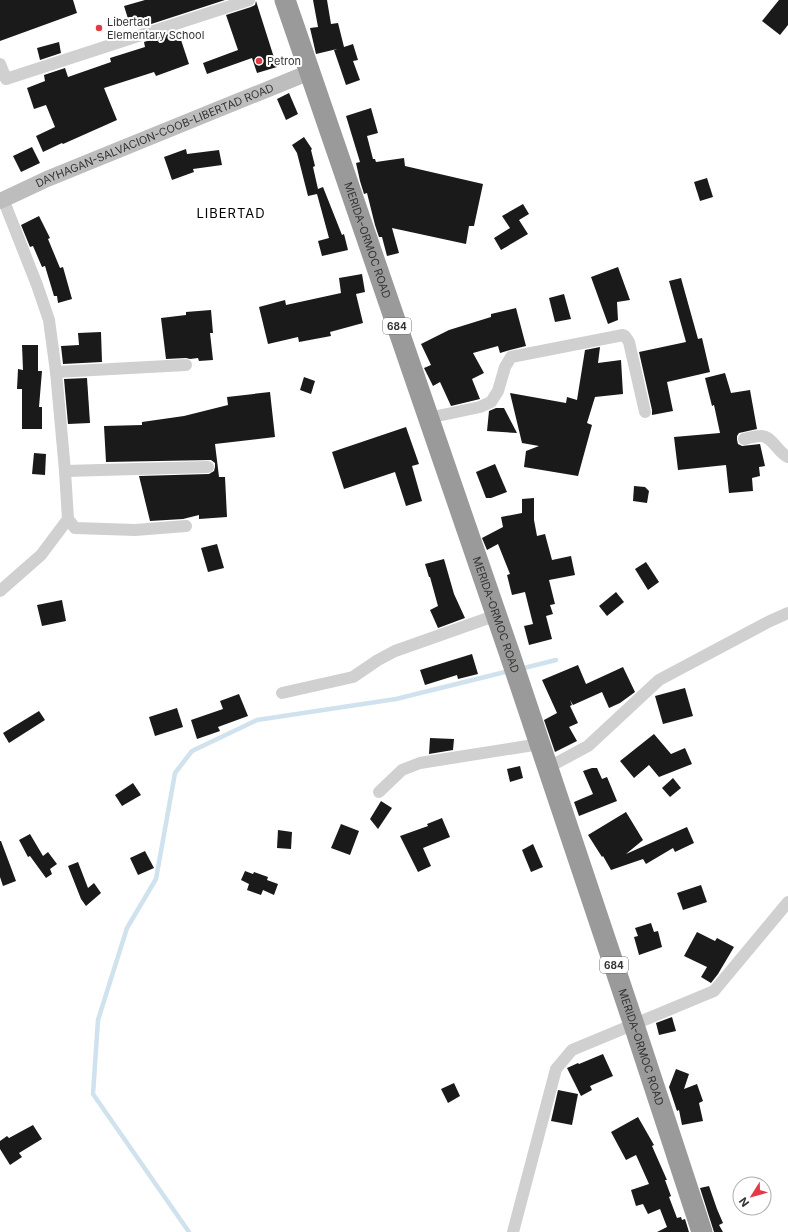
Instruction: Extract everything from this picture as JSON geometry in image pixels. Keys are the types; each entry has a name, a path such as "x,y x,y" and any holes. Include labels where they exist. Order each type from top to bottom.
{"highway":[{"name":"MERIDA-ORMOC ROAD","path":"285,0 497,615 702,1232"}],"main road":[{"name":"DAYHAGAN-SALVACION-COOB-LIBERTAD ROAD","path":"1,200 47,179 310,72"}],"street":[{"path":"0,64 6,79 249,0"},
{"path":"1,200 37,285 49,320 56,372 68,519 75,528 135,530 186,526"},
{"path":"428,418 480,407 491,402 498,391 505,367 511,357 623,335 626,336 629,342 645,412"},
{"path":"56,372 186,365"},
{"path":"744,439 761,436 768,437 783,454 788,457"},
{"path":"65,471 208,467"},
{"path":"0,591 41,555 68,519"},
{"path":"547,768 588,746 659,680 768,622 788,613"},
{"path":"282,693 353,677 378,660 395,651 497,615"},
{"path":"379,792 402,770 420,763 540,744"},
{"path":"513,1232 556,1069 572,1050 714,991 788,902"}],"building":[{"path":"0,0 73,0 77,13 0,41"},
{"path":"145,0 225,0 139,28 137,23 130,25 124,6"},
{"path":"313,0 327,0 331,24 338,23 344,47 353,44 358,60 353,61 360,80 346,85 334,50 337,49 316,54 310,28 318,27"},
{"path":"779,0 788,0 788,25 780,35 762,21"},
{"path":"256,1 277,67 257,73 252,58 207,74 203,63 238,50 226,15 251,7 255,5"},
{"path":"178,31 189,64 156,76 154,72 104,88 117,120 43,152 36,136 55,127 46,105 34,109 27,88 45,81 44,75 65,68 68,77 111,62 110,58 145,47 144,42"},
{"path":"59,42 61,53 40,60 37,48"},
{"path":"289,93 298,114 286,120 277,99"},
{"path":"371,108 378,133 367,136 373,159 375,159 376,162 404,158 405,166 483,184 474,226 469,226 466,244 392,228 399,253 387,256 382,237 379,237 375,225 367,193 364,194 360,181 356,163 360,162 346,116"},
{"path":"304,137 312,149 315,166 313,167 318,189 323,187 342,235 344,234 348,250 322,256 318,241 329,238 317,194 308,196 297,153 292,145"},
{"path":"32,147 40,163 21,172 13,156"},
{"path":"186,149 187,154 219,150 222,165 193,169 194,172 172,180 164,157"},
{"path":"707,178 713,197 700,201 694,182"},
{"path":"523,204 529,214 519,220 528,234 501,250 494,238 510,228 502,216"},
{"path":"39,216 50,238 48,239 60,268 63,267 72,299 58,303 57,296 54,296 45,266 42,267 33,246 30,247 21,225"},
{"path":"618,267 630,300 617,302 618,320 608,324 591,277"},
{"path":"362,274 365,292 356,294 363,323 330,332 331,336 299,342 298,337 268,344 259,307 285,300 286,305 341,293 339,278"},
{"path":"681,278 698,339 702,338 710,372 667,382 673,411 652,415 639,352 686,342 669,281"},
{"path":"564,294 571,319 555,322 549,298"},
{"path":"516,308 526,346 500,353 498,346 473,353 484,373 472,379 480,399 451,406 440,382 433,386 424,368 431,365 421,344 449,330 491,317 491,314"},
{"path":"211,310 213,333 210,333 213,360 199,361 198,358 166,359 161,318 186,315 186,312"},
{"path":"101,332 102,362 63,364 61,346 79,345 78,333"},
{"path":"22,345 38,345 38,371 42,371 39,407 42,407 42,429 22,429 22,389 17,389 18,369 23,370"},
{"path":"600,347 598,363 621,360 623,394 595,397 587,423 592,425 578,476 524,467 526,451 539,446 522,443 510,393 566,403 567,397 577,400 585,350"},
{"path":"725,373 731,393 750,390 757,429 739,433 737,440 738,444 742,446 760,444 765,466 759,467 760,476 752,478 753,491 729,493 726,465 678,470 674,437 720,433 714,405 712,406 705,378"},
{"path":"304,377 315,381 311,394 300,390"},
{"path":"87,378 90,423 68,424 64,379"},
{"path":"270,392 275,437 215,444 219,477 225,477 227,517 199,519 199,515 183,519 150,521 139,476 209,474 214,471 215,467 215,463 211,460 106,462 104,426 142,425 142,422 184,416 228,405 227,397"},
{"path":"496,408 504,408 517,433 487,431 489,411"},
{"path":"406,427 419,464 412,466 422,501 406,506 395,472 344,489 332,452"},
{"path":"34,453 46,454 45,475 32,474"},
{"path":"495,464 507,492 491,498 486,498 476,472"},
{"path":"634,486 645,487 649,491 647,503 633,501"},
{"path":"534,498 534,520 537,536 545,534 552,560 571,556 575,575 549,580 555,604 550,605 553,614 546,616 552,639 529,645 524,626 533,624 525,592 512,595 507,575 510,574 498,544 487,550 482,538 503,527 501,517 522,513 522,499"},
{"path":"217,544 224,568 208,572 201,548"},
{"path":"444,559 454,594 465,618 438,628 430,610 438,606 425,564"},
{"path":"646,562 659,582 648,590 635,569"},
{"path":"616,592 624,602 607,616 599,606"},
{"path":"62,600 66,621 42,626 37,605"},
{"path":"472,654 478,674 458,679 457,675 425,685 420,670"},
{"path":"578,665 586,684 623,667 635,692 620,703 609,708 602,692 573,705 570,700 572,705 570,706 578,723 569,727 577,741 555,752 544,720 557,713 542,680"},
{"path":"685,688 693,716 663,724 655,696"},
{"path":"239,694 248,716 218,727 220,731 197,739 191,720 223,709 220,701"},
{"path":"177,708 183,727 155,736 149,717"},
{"path":"39,711 45,720 9,743 3,733"},
{"path":"654,734 671,754 685,748 692,764 659,777 649,765 634,778 620,761"},
{"path":"430,738 454,739 453,750 429,754"},
{"path":"520,766 523,778 510,782 507,769"},
{"path":"597,768 602,779 607,777 617,801 579,816 574,802 593,794 583,771"},
{"path":"673,778 681,788 670,797 662,788"},
{"path":"133,783 141,795 122,806 115,795"},
{"path":"381,801 392,808 378,829 370,819"},
{"path":"626,812 643,840 626,854 687,827 694,843 675,852 673,848 646,864 643,859 611,870 588,835"},
{"path":"442,818 450,837 423,848 431,866 418,872 400,836 428,826 427,824"},
{"path":"341,824 359,831 350,855 331,848"},
{"path":"278,830 292,832 291,849 277,848"},
{"path":"30,834 43,856 48,852 57,864 50,869 52,874 46,878 30,856 28,857 19,840"},
{"path":"0,841 16,881 3,886 0,877"},
{"path":"533,844 543,867 531,872 522,850"},
{"path":"145,851 154,868 138,875 130,858"},
{"path":"78,862 88,888 94,883 101,893 86,906 81,899 68,866"},
{"path":"245,871 253,874 254,872 268,877 267,880 278,884 274,895 263,890 261,895 247,890 249,884 241,880"},
{"path":"701,885 707,902 683,910 677,893"},
{"path":"651,923 654,932 658,931 662,947 639,955 634,937 638,936 635,928"},
{"path":"697,932 715,941 717,938 734,947 711,983 701,977 707,967 684,956"},
{"path":"672,1017 676,1031 659,1035 656,1023"},
{"path":"603,1054 613,1076 590,1086 592,1090 581,1096 567,1068"},
{"path":"676,1069 689,1074 684,1089 697,1084 703,1101 699,1103 703,1121 682,1125 679,1110 677,1111 669,1087"},
{"path":"454,1083 460,1096 448,1103 441,1089"},
{"path":"558,1090 578,1094 572,1125 551,1121"},
{"path":"638,1117 654,1145 652,1146 667,1180 665,1180 671,1196 669,1197 677,1218 681,1217 682,1220 685,1219 689,1232 657,1232 667,1227 660,1209 648,1214 643,1204 636,1206 631,1190 649,1184 636,1155 626,1160 611,1132"},
{"path":"33,1125 42,1139 19,1153 22,1157 10,1165 0,1149 0,1141 7,1136 9,1138"},
{"path":"709,1186 723,1223 719,1225 723,1232 714,1232 700,1188"}],"waterway":[{"path":"520,669 556,660"},
{"path":"189,1232 93,1094 98,1020 127,928 156,879 175,773 192,751 257,720 396,699 509,671"}],"place":[{"name":"Libertad Elementary School","path":"99,28"},
{"name":"Petron","path":"259,61"}],"district":[{"name":"LIBERTAD","path":"231,213"}]}
